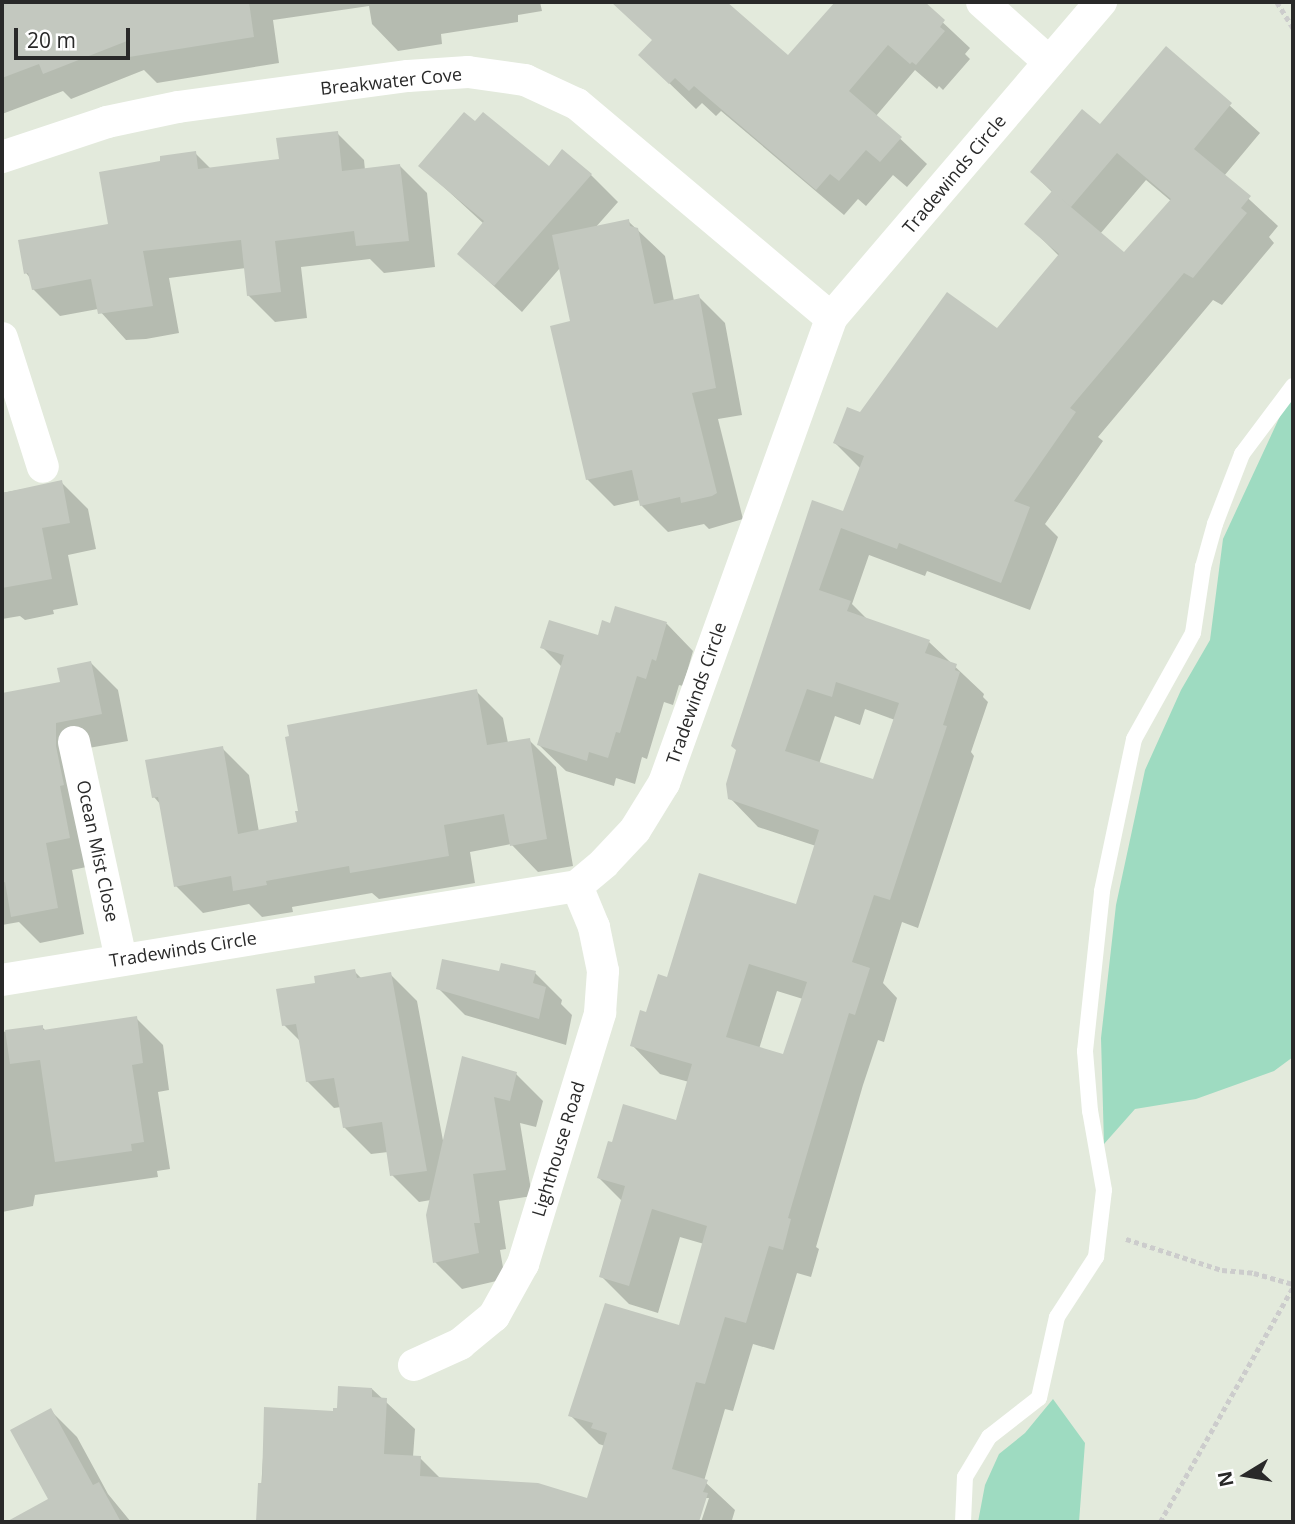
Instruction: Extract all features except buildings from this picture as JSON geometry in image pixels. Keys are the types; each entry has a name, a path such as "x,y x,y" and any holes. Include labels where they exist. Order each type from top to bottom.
{"street":[{"path":"982,2 1049,62"},
{"name":"Tradewinds Circle","path":"2,980 577,886 635,830 664,783 831,318 1101,2"},
{"name":"Breakwater Cove","path":"2,157 107,122 178,107 408,76 468,72 525,80 577,104 831,318"},
{"path":"2,338 43,467"},
{"name":"Ocean Mist Close","path":"74,742 121,959"},
{"name":"Lighthouse Road","path":"414,1365 460,1344 494,1317 523,1265 600,1013 603,971 594,927 577,886"}],"lane":[{"path":"963,1522 965,1477 989,1437 1039,1398 1057,1317 1096,1257 1104,1190 1090,1111 1085,1051 1102,891 1134,739 1193,633 1203,567 1215,523 1242,454 1293,386"}],"path":[{"path":"1277,2 1293,28"},
{"path":"1100,1222 1133,1244 1222,1270 1254,1273 1293,1286 1160,1522"}],"green space":[{"path":"1293,398 1293,1057 1274,1071 1196,1099 1135,1109 1104,1144 1101,1038 1116,905 1145,770 1181,690 1210,640 1223,539 1281,414"},
{"path":"1053,1399 1085,1443 1079,1522 978,1522 985,1485 999,1454 1025,1433"}]}
